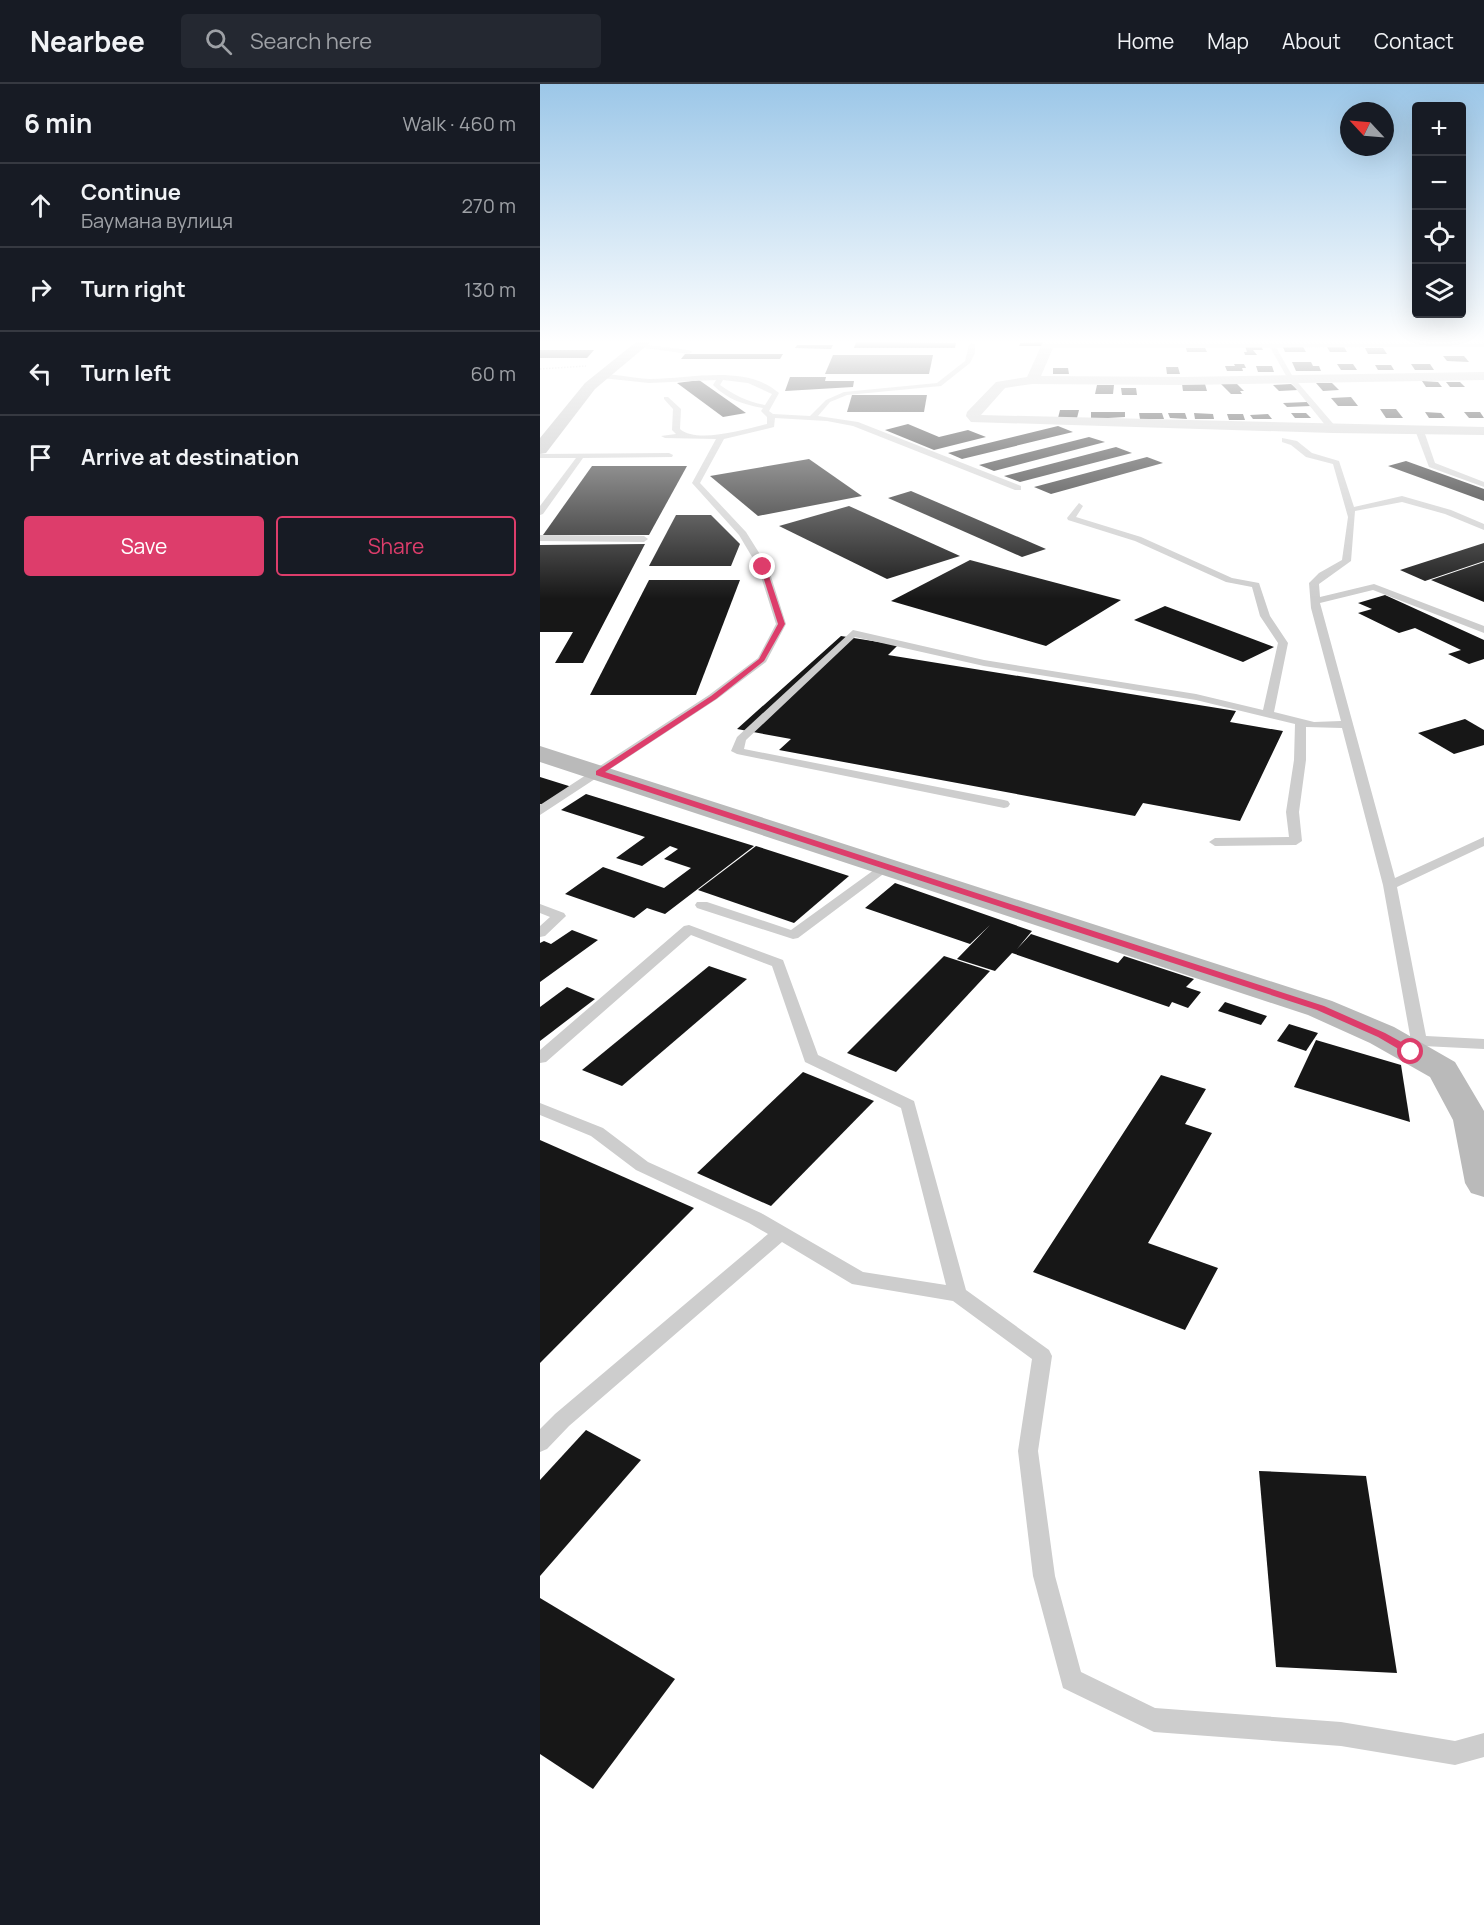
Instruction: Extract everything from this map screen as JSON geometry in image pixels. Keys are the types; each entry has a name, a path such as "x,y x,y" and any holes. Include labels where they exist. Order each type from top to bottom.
{"main road":[{"path":"541,449 557,428"},
{"path":"540,754 1320,1008 1382,1035 1415,1046 1443,1070 1471,1120 1484,1183"}],"street":[{"path":"1287,428 1484,430"}],"lane":[{"path":"676,428 684,437"},
{"path":"665,436 721,437 759,428"},
{"path":"865,428 1018,488"},
{"path":"1419,430 1423,447 1432,465 1484,485"},
{"path":"540,811 713,698 762,660 781,624 763,567 743,534 696,483 721,437"},
{"path":"1285,440 1294,443 1310,455 1336,464 1352,517 1346,561 1322,575 1314,583 1315,601 1390,885 1415,1046 1484,1044"},
{"path":"541,449 581,456 669,455"},
{"path":"540,512 581,456"},
{"path":"1350,510 1402,499 1448,512 1484,526"},
{"path":"1079,506 1071,518 1138,539 1229,580 1256,585 1265,616 1283,643 1268,714"},
{"path":"540,538 644,539"},
{"path":"1315,601 1374,587 1484,630"},
{"path":"1004,804 737,752 741,739 853,633 984,663 1196,697 1314,725 1347,724"},
{"path":"1215,842 1296,841 1293,831 1293,797 1300,764 1301,722"},
{"path":"1390,885 1484,841"},
{"path":"702,906 793,935 885,866"},
{"path":"540,908 560,916 540,933"},
{"path":"540,1058 689,929 778,963 811,1058 909,1105 958,1294"},
{"path":"540,1109 597,1132 642,1166 755,1218 859,1279 958,1294 1042,1356 1029,1451 1044,1576 1071,1680 1154,1720 1266,1731 1341,1734 1455,1753 1484,1745"},
{"path":"540,1443 562,1420 781,1233"}],"building":[{"path":"917,428 939,437 968,430 986,437 934,450 885,430"},
{"path":"1050,428 1063,428 1073,432 962,459 948,453"},
{"path":"1089,437 1105,442 994,471 979,465"},
{"path":"1116,447 1132,453 1020,482 1004,476"},
{"path":"1147,457 1163,463 1051,494 1034,487"},
{"path":"809,459 862,496 758,516 710,476"},
{"path":"1406,461 1484,489 1484,501 1388,466"},
{"path":"592,466 687,466 649,535 543,535"},
{"path":"911,491 1046,549 1022,557 888,498"},
{"path":"849,506 960,556 887,579 779,526"},
{"path":"676,515 711,515 740,544 731,566 649,566"},
{"path":"1484,543 1484,561 1425,581 1400,570"},
{"path":"645,544 583,663 555,663 573,632 540,632 540,545"},
{"path":"970,560 1121,600 1046,646 891,601"},
{"path":"1484,562 1484,602 1431,580"},
{"path":"649,580 740,580 696,695 590,695"},
{"path":"1385,595 1484,640 1484,659 1469,664 1448,654 1461,650 1415,628 1399,633 1358,613 1372,609 1358,603"},
{"path":"1165,606 1274,647 1243,662 1134,620"},
{"path":"841,636 898,645 888,655 1236,711 1230,722 1283,731 1240,821 1143,803 1135,816 779,750 791,739 737,729"},
{"path":"1465,719 1484,730 1484,745 1454,754 1418,733"},
{"path":"540,777 572,787 543,805 540,804"},
{"path":"586,794 754,846 665,914 647,908 634,918 565,894 603,867 664,888 691,868 664,859 678,849 670,846 642,866 616,858 645,837 561,810"},
{"path":"756,846 849,876 794,923 698,890"},
{"path":"895,883 1032,931 1017,949 1031,934 1118,963 1124,956 1194,979 1186,987 1201,992 1188,1008 1172,1002 1169,1007 1012,953 995,971 957,959 990,925 970,944 865,908"},
{"path":"572,930 598,940 540,982 540,943 544,941 551,944"},
{"path":"944,956 990,971 896,1072 847,1053"},
{"path":"709,966 747,979 622,1086 582,1070"},
{"path":"567,987 595,999 540,1041 540,1007"},
{"path":"1225,1002 1267,1016 1261,1025 1218,1011"},
{"path":"1289,1024 1318,1033 1306,1051 1277,1041"},
{"path":"1316,1040 1401,1065 1410,1122 1294,1087"},
{"path":"803,1072 874,1101 771,1206 697,1173"},
{"path":"1161,1075 1206,1089 1185,1124 1212,1133 1148,1243 1218,1268 1185,1330 1033,1272"},
{"path":"540,1140 694,1208 540,1363"},
{"path":"586,1430 641,1460 540,1576 540,1480"},
{"path":"1259,1471 1366,1476 1397,1673 1276,1667"},
{"path":"540,1598 675,1679 593,1789 540,1754"}],"route":[{"path":"763,567 781,624 762,660 713,698 599,773 1320,1008 1382,1035 1411,1052"}]}
